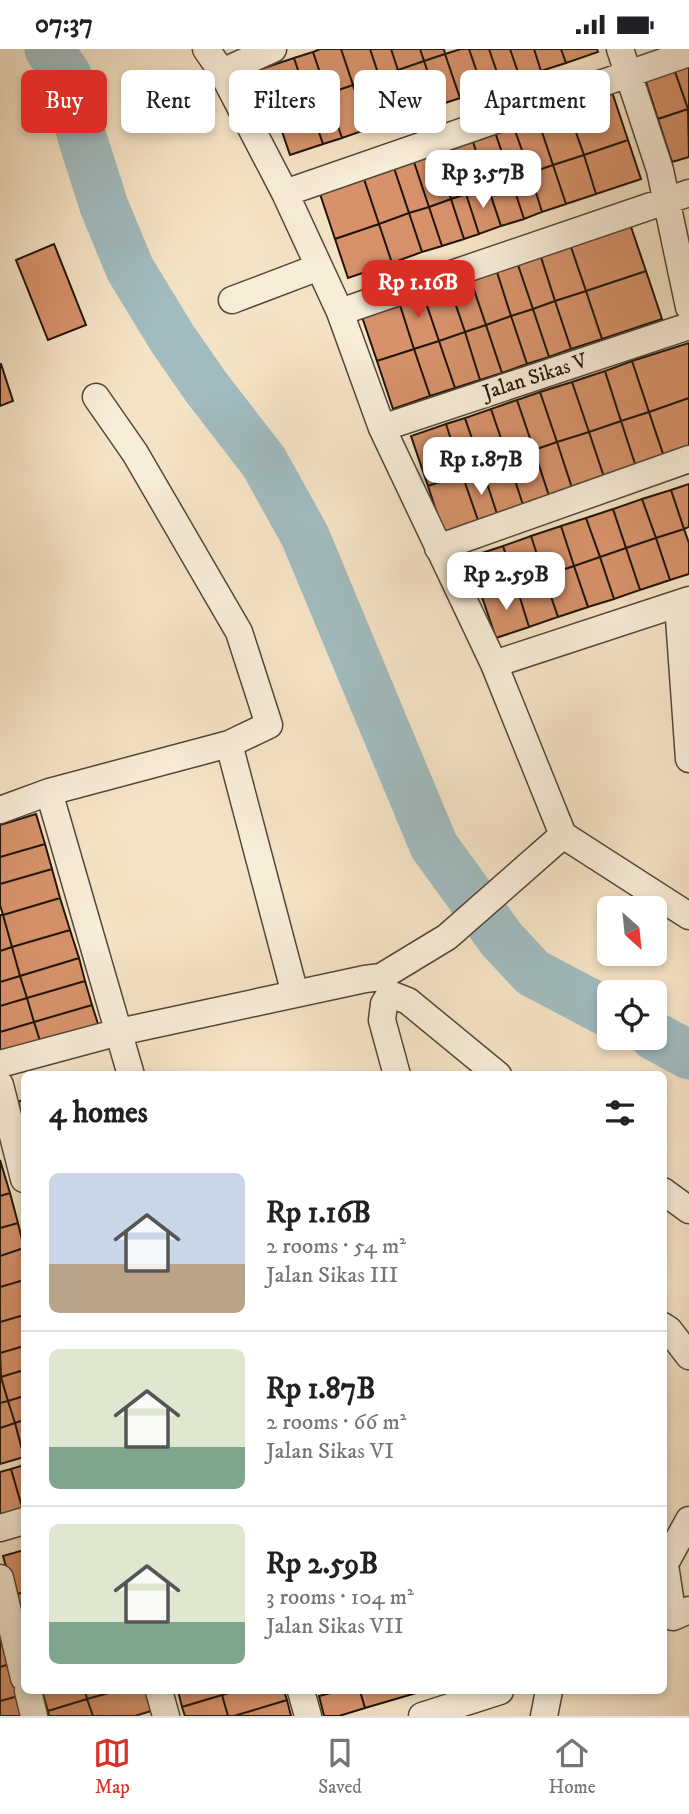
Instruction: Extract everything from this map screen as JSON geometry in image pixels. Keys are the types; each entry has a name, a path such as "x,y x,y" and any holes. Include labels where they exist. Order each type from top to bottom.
{"street":[{"path":"206,49 222,72 285,193 340,312 382,428 494,664 563,835 689,916"},
{"path":"222,72 273,49"},
{"path":"285,193 624,61 689,53"},
{"path":"624,61 660,170 678,197 689,307"},
{"path":"340,312 678,197"},
{"path":"232,300 319,267"},
{"name":"Jalan Sikas V","path":"382,428 689,326"},
{"path":"0,810 49,792 229,744 269,725 239,632 135,453 96,397"},
{"path":"438,548 689,459"},
{"path":"494,664 684,602 689,759"},
{"path":"229,744 295,994"},
{"path":"49,792 130,1071"},
{"path":"0,1064 119,1032 295,994 385,985 447,937 563,835"},
{"path":"385,985 382,1020 396,1071"},
{"path":"385,985 494,1071"},
{"path":"0,1085 21,1167"},
{"path":"667,1194 689,1210"},
{"path":"667,1329 689,1356"},
{"path":"667,1554 689,1520"},
{"path":"0,1528 21,1522"},
{"path":"667,1564 681,1613"},
{"path":"0,1578 21,1666"},
{"path":"28,1694 34,1716"},
{"path":"160,1694 166,1716"},
{"path":"302,1694 308,1716"},
{"path":"422,1716 491,1694"},
{"path":"544,1716 548,1694"}],"building":[{"path":"320,49 341,49 353,85 340,90 340,70 319,70 313,52"},
{"path":"341,49 370,49 377,70 354,70 353,85"},
{"path":"370,49 391,49 398,70 377,70"},
{"path":"391,49 420,49 424,61 398,70"},
{"path":"420,49 444,49 445,54 424,61"},
{"path":"469,49 476,70 460,70 460,98 445,54"},
{"path":"469,49 489,49 496,70 476,70"},
{"path":"489,49 510,49 517,70 496,70"},
{"path":"510,49 534,49 541,70 517,70"},
{"path":"534,49 561,49 566,63 541,70"},
{"path":"561,49 597,49 598,52 566,63"},
{"path":"313,52 319,70 298,70 294,58"},
{"path":"445,54 460,98 446,103 446,70 427,70 424,61"},
{"path":"689,57 689,109 688,109 672,63"},
{"path":"294,58 298,70 261,70"},
{"path":"424,61 427,70 398,70"},
{"path":"672,63 688,109 658,119 643,73"},
{"path":"353,85 354,133 356,133 342,138 340,132 340,90"},
{"path":"610,89 628,140 584,155 576,133 610,133"},
{"path":"688,109 689,157 672,162 658,119"},
{"path":"340,132 342,138 323,144 319,133"},
{"path":"282,133 319,133 323,144 290,155"},
{"path":"495,133 516,133 530,173 511,179"},
{"path":"495,133 511,179 488,187 471,136"},
{"path":"516,133 542,133 553,165 530,173"},
{"path":"542,133 576,133 584,155 553,165"},
{"path":"471,136 488,187 466,194 449,143"},
{"path":"628,140 641,179 596,194 584,155"},
{"path":"449,143 466,194 451,199 434,148"},
{"path":"434,148 451,199 429,207 412,156"},
{"path":"584,155 596,194 566,204 553,165"},
{"path":"412,156 429,207 409,213 392,162"},
{"path":"392,162 409,213 379,224 362,173"},
{"path":"553,165 566,204 542,212 530,173"},
{"path":"362,173 379,224 335,239 318,188"},
{"path":"530,173 542,212 524,219 511,179"},
{"path":"511,179 524,219 501,226 488,187"},
{"path":"488,187 501,226 479,234 466,194"},
{"path":"466,194 479,234 464,239 451,199"},
{"path":"451,199 464,239 442,246 429,207"},
{"path":"429,207 442,246 422,252 409,213"},
{"path":"409,213 422,252 392,263 379,224"},
{"path":"629,221 646,271 586,291 569,241"},
{"path":"379,224 392,263 348,278 335,239"},
{"path":"569,241 586,291 555,301 539,251"},
{"path":"54,244 86,325 48,340 16,260"},
{"path":"539,251 555,301 533,309 516,259"},
{"path":"516,259 533,309 511,316 495,266"},
{"path":"495,266 511,316 486,325 469,275"},
{"path":"646,271 662,319 602,339 586,291"},
{"path":"469,275 486,325 465,332 448,282"},
{"path":"448,282 465,332 439,341 422,291"},
{"path":"422,291 439,341 414,349 398,299"},
{"path":"586,291 602,339 571,349 555,301"},
{"path":"398,299 414,349 377,361 360,311"},
{"path":"555,301 571,349 549,357 533,309"},
{"path":"533,309 549,357 527,364 511,316"},
{"path":"511,316 527,364 502,373 486,325"},
{"path":"486,325 502,373 480,380 465,332"},
{"path":"465,332 480,380 455,388 439,341"},
{"path":"439,341 455,388 430,396 414,349"},
{"path":"689,343 689,398 649,412 632,361"},
{"path":"414,349 430,396 393,409 377,361"},
{"path":"632,361 649,412 621,421 605,371"},
{"path":"0,364 13,401 0,406"},
{"path":"605,371 621,421 589,432 572,382"},
{"path":"572,382 589,432 557,442 540,392"},
{"path":"540,392 557,442 534,450 517,400"},
{"path":"689,398 689,456 666,463 649,412"},
{"path":"517,400 534,450 508,459 491,409"},
{"path":"491,409 508,459 482,468 465,418"},
{"path":"649,412 666,463 638,473 621,421"},
{"path":"465,418 482,468 462,474 446,424"},
{"path":"621,421 638,473 606,483 589,432"},
{"path":"446,424 462,474 428,486 411,436"},
{"path":"589,432 606,483 574,494 557,442"},
{"path":"557,442 574,494 551,502 534,450"},
{"path":"534,450 551,502 525,511 508,459"},
{"path":"508,459 525,511 499,520 482,468"},
{"path":"482,468 499,520 480,526 462,474"},
{"path":"462,474 480,526 445,538 428,486"},
{"path":"689,484 689,527 684,529 671,490"},
{"path":"671,490 684,529 656,538 642,499"},
{"path":"642,499 656,538 626,548 613,509"},
{"path":"613,509 626,548 600,557 586,518"},
{"path":"586,518 600,557 574,566 561,526"},
{"path":"561,526 574,566 544,576 531,536"},
{"path":"684,529 689,543 689,574 670,580 656,538"},
{"path":"531,536 544,576 516,585 503,546"},
{"path":"656,538 670,580 640,590 626,548"},
{"path":"503,546 516,585 482,597 470,557"},
{"path":"626,548 640,590 614,599 600,557"},
{"path":"600,557 614,599 588,607 574,566"},
{"path":"574,566 588,607 558,617 544,576"},
{"path":"544,576 558,617 529,627 516,585"},
{"path":"516,585 529,627 496,638 482,597"},
{"path":"36,814 45,844 0,857 0,825"},
{"path":"45,844 52,869 0,884 0,857"},
{"path":"52,869 60,898 3,915 0,884"},
{"path":"60,898 70,930 12,947 3,915"},
{"path":"0,915 3,915 12,947 0,951"},
{"path":"70,930 79,958 20,976 12,947"},
{"path":"12,947 20,976 0,982 0,951"},
{"path":"79,958 85,981 27,998 20,976"},
{"path":"20,976 27,998 0,1006 0,982"},
{"path":"85,981 92,1005 34,1022 27,998"},
{"path":"27,998 34,1022 0,1032 0,1006"},
{"path":"92,1005 99,1027 41,1044 34,1022"},
{"path":"34,1022 41,1044 0,1052 0,1032"},
{"path":"21,1101 21,1131 13,1103"},
{"path":"0,1160 10,1193 0,1196"},
{"path":"10,1193 18,1223 0,1228 0,1196"},
{"path":"18,1223 21,1249 0,1256 0,1228"},
{"path":"21,1249 21,1281 0,1287 0,1256"},
{"path":"21,1281 21,1316 0,1322 0,1287"},
{"path":"21,1316 21,1347 0,1353 0,1322"},
{"path":"21,1347 21,1371 1,1377 0,1353"},
{"path":"21,1371 21,1397 8,1401 1,1377"},
{"path":"0,1378 8,1401 0,1403"},
{"path":"21,1397 21,1421 15,1423 8,1401"},
{"path":"8,1401 15,1423 0,1428 0,1403"},
{"path":"21,1421 21,1446 15,1423"},
{"path":"15,1423 21,1458 0,1464 0,1428"},
{"path":"21,1466 21,1504 11,1469"},
{"path":"11,1469 21,1504 21,1515 0,1521 0,1472"},
{"path":"21,1551 21,1593 14,1595 3,1556"},
{"path":"21,1593 21,1615 14,1595"},
{"path":"4,1635 13,1663 0,1667 0,1636"},
{"path":"13,1663 22,1695 0,1701 0,1667"},
{"path":"43,1694 86,1694 87,1699 48,1711"},
{"path":"86,1694 105,1694 87,1699"},
{"path":"105,1694 149,1694 154,1710 135,1716 93,1716 87,1699"},
{"path":"179,1694 222,1694 222,1695 182,1707"},
{"path":"285,1694 287,1700 228,1716 222,1695"},
{"path":"361,1694 365,1708 339,1716 324,1716 319,1696"},
{"path":"361,1694 413,1694 365,1708"},
{"path":"22,1695 28,1716 0,1716 0,1701"},
{"path":"222,1695 228,1716 185,1716 182,1707"},
{"path":"87,1699 93,1716 49,1716 48,1711"},
{"path":"287,1700 291,1716 234,1716"}],"waterway":[{"path":"49,49 67,75 82,137 104,206 130,269 206,387 264,462 305,536 434,846 502,940 533,973 597,1007"},
{"path":"667,1043 689,1055"}]}
